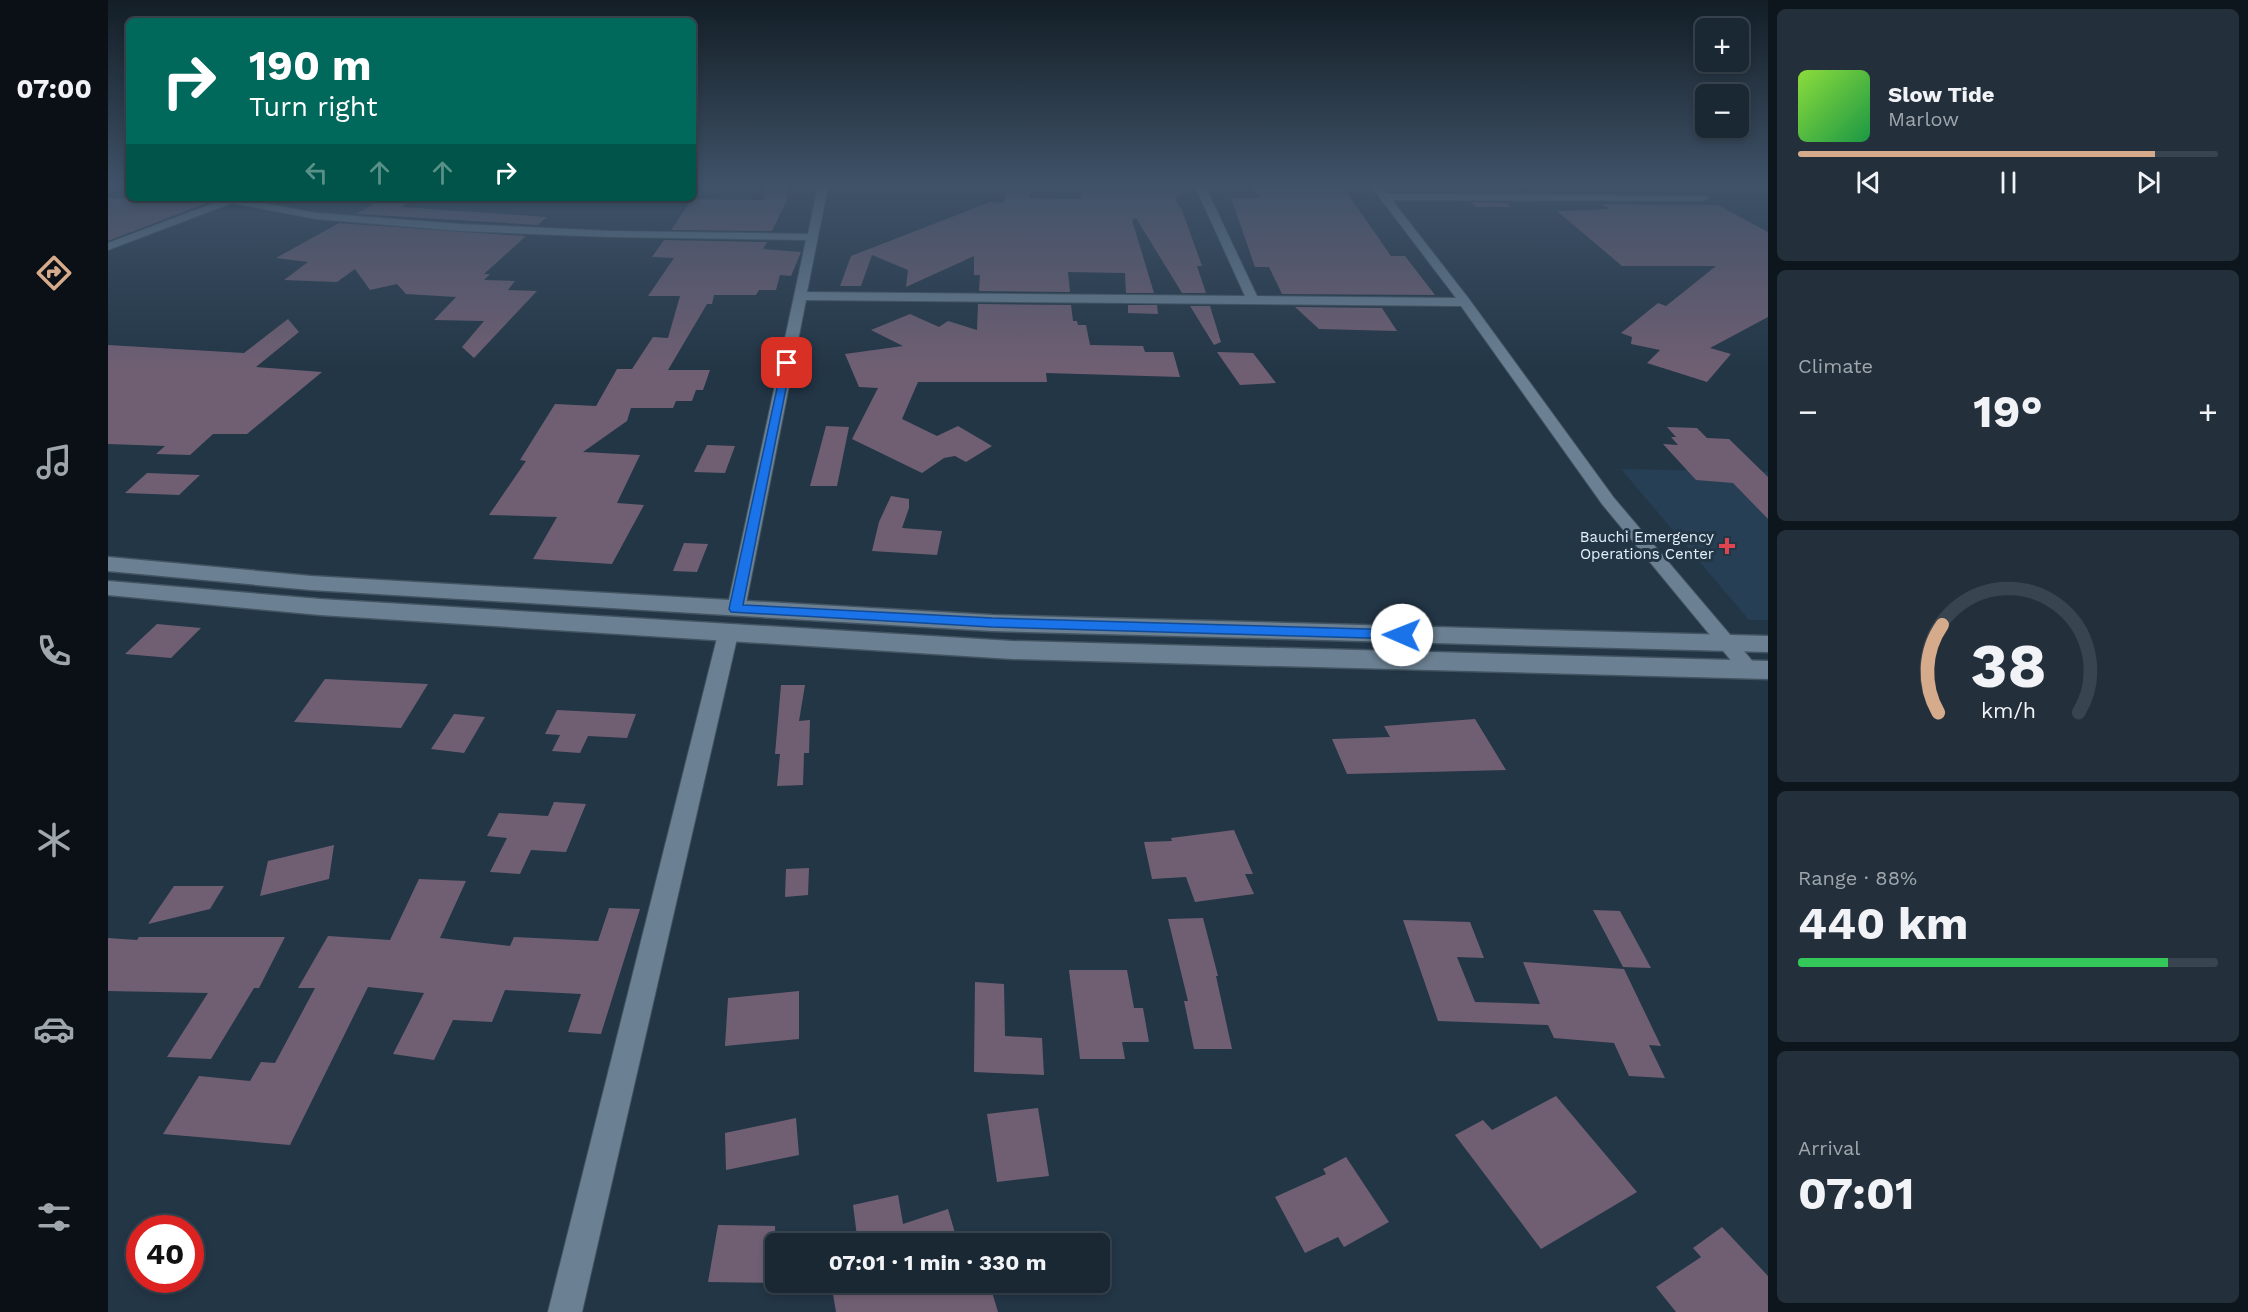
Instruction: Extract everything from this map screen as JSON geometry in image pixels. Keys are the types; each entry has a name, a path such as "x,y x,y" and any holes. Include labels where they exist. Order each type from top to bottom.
{"street":[{"path":"736,609 811,247"},
{"path":"1228,247 1253,300"},
{"path":"1424,247 1608,501 1726,643 1759,670"},
{"path":"801,296 1465,302"},
{"path":"108,564 311,583 992,623 1768,644"},
{"path":"108,588 332,608 728,634 1024,650 1759,670"},
{"path":"565,1312 728,634"}],"shaded area":[{"name":"Bauchi Emergency Operations Center","path":"1621,469 1768,472 1768,620 1749,620"}],"building":[{"path":"295,247 514,247 484,274 490,274 484,280 515,281 508,290 537,291 474,358 462,347 484,321 434,320 456,297 406,294 397,284 370,290 355,269 337,282 284,280 308,262 276,258"},
{"path":"659,247 764,247 763,249 801,252 791,276 780,275 776,290 759,290 756,295 714,295 712,304 707,304 668,370 710,370 703,390 696,390 692,401 676,401 673,408 631,408 627,421 583,452 640,455 617,503 644,505 612,564 533,559 557,517 489,515 526,461 520,460 555,404 596,406 617,369 632,369 653,337 668,338 680,296 648,296 674,258 652,257"},
{"path":"874,247 1140,247 1154,293 1126,293 1125,273 1068,272 1070,292 979,291 980,275 974,275 974,256 906,287 908,270 872,255 861,286 840,286 851,256"},
{"path":"1154,247 1195,247 1202,266 1197,266 1206,293 1182,293"},
{"path":"1248,247 1385,247 1391,256 1405,256 1435,295 1282,294 1269,267 1255,267"},
{"path":"1600,247 1768,247 1768,317 1710,348 1731,354 1707,382 1647,363 1660,350 1631,344 1632,337 1621,333 1658,303 1666,306 1716,266 1622,266"},
{"path":"978,304 1071,305 1073,321 1077,321 1078,325 1086,325 1090,345 1143,346 1145,352 1173,352 1180,377 1046,373 1047,382 918,382 902,419 937,436 958,426 992,446 966,462 955,456 944,458 922,473 852,439 878,388 859,387 845,354 903,346 871,330 910,314 939,327 948,321 977,330"},
{"path":"1128,305 1157,305 1158,314 1128,313"},
{"path":"1190,306 1210,306 1221,342 1214,345"},
{"path":"1295,307 1382,308 1397,331 1319,329"},
{"path":"288,319 299,332 256,367 322,372 247,434 213,434 190,455 156,454 165,446 108,444 108,345 244,353"},
{"path":"1217,352 1253,353 1276,383 1240,385"},
{"path":"826,426 849,427 837,486 810,486"},
{"path":"1667,427 1697,428 1707,438 1729,439 1768,477 1768,519 1733,483 1696,480 1663,444 1678,445 1671,437 1676,437"},
{"path":"707,445 735,446 725,473 694,472"},
{"path":"147,473 200,475 179,495 125,493"},
{"path":"891,496 909,499 909,508 902,528 942,531 937,555 872,551 879,522"},
{"path":"684,543 708,544 697,572 673,571"},
{"path":"157,624 201,628 171,658 125,654"},
{"path":"325,679 428,684 401,728 294,722"},
{"path":"781,685 805,685 799,721 810,720 809,753 804,753 803,785 777,786 780,754 775,754"},
{"path":"557,710 636,714 627,738 588,736 580,753 552,751 560,735 545,734"},
{"path":"454,714 485,717 464,753 431,749"},
{"path":"1475,719 1506,770 1347,774 1332,739 1390,737 1384,726"},
{"path":"554,802 586,804 566,852 531,850 520,874 490,872 507,838 487,836 499,813 548,816"},
{"path":"1234,830 1253,874 1245,874 1254,894 1195,902 1186,877 1152,879 1144,842 1172,841 1171,838"},
{"path":"334,845 329,879 260,896 268,861"},
{"path":"809,868 808,895 785,897 786,869"},
{"path":"419,879 466,881 440,938 510,946 514,937 598,941 609,908 640,909 601,1034 568,1032 581,994 505,990 492,1022 453,1020 434,1060 393,1054 424,993 368,987 290,1145 163,1134 199,1076 250,1081 261,1062 275,1063 315,988 298,988 328,936 390,940"},
{"path":"174,886 224,886 210,909 148,924"},
{"path":"1593,910 1620,911 1651,968 1623,967"},
{"path":"1203,918 1218,976 1216,976 1232,1049 1194,1049 1184,1001 1188,1001 1168,919"},
{"path":"1403,920 1470,922 1484,958 1457,957 1475,1002 1540,1004 1523,962 1624,969 1661,1046 1649,1045 1665,1078 1629,1076 1614,1043 1554,1038 1548,1025 1438,1021"},
{"path":"139,937 285,937 259,988 254,988 211,1059 167,1057 208,993 108,991 108,938 137,940"},
{"path":"1069,970 1127,970 1134,1008 1143,1008 1149,1042 1122,1042 1125,1059 1080,1059"},
{"path":"975,982 1004,984 1005,1036 1042,1038 1044,1075 974,1072"},
{"path":"799,991 799,1039 725,1046 728,998"},
{"path":"1556,1096 1637,1192 1541,1249 1455,1135 1483,1120 1492,1130"},
{"path":"1038,1108 1049,1176 997,1182 987,1114"},
{"path":"796,1118 799,1155 726,1170 725,1133"},
{"path":"1346,1157 1389,1222 1344,1247 1338,1237 1305,1253 1275,1197 1326,1174 1323,1169"},
{"path":"898,1195 903,1224 948,1209 955,1233 857,1233 853,1205"},
{"path":"718,1225 775,1226 775,1233 765,1233 765,1283 708,1282"},
{"path":"1722,1227 1768,1276 1768,1312 1676,1312 1656,1287 1701,1257 1693,1248"},
{"path":"992,1293 998,1312 836,1312 833,1294"}],"place":[{"name":"Bauchi Emergency Operations Center","path":"1727,546"}],"route":[{"path":"787,363 736,609 992,623 1402,635"}]}
